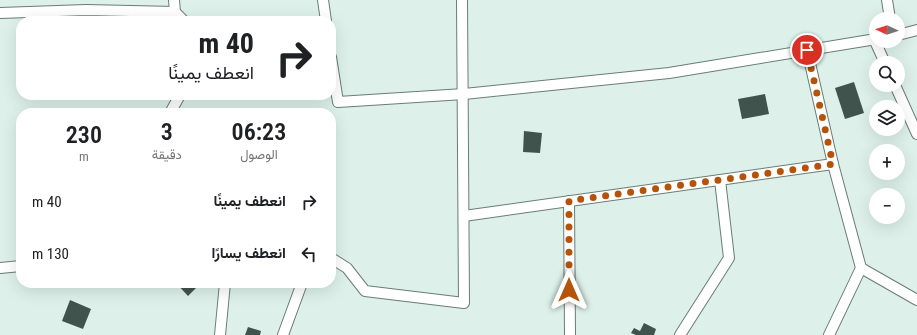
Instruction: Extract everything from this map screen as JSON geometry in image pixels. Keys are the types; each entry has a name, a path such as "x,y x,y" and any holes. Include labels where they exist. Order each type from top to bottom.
{"street":[{"path":"174,0 175,12 179,16"},
{"path":"323,0 325,16"},
{"path":"336,261 347,268 366,292 464,303 464,94 462,0"},
{"path":"887,0 889,12"},
{"path":"0,13 85,5 175,12"},
{"path":"905,33 917,30"},
{"path":"336,89 338,102 464,94 669,73 869,40"},
{"path":"807,50 833,164 861,268 829,335"},
{"path":"898,92 917,134"},
{"path":"464,216 833,164"},
{"path":"680,335 729,258 720,180"},
{"path":"569,201 570,335"},
{"path":"0,268 16,266"},
{"path":"861,268 917,300"},
{"path":"220,335 225,288"},
{"path":"282,335 300,288"}],"building":[{"path":"854,82 864,113 845,119 835,88"},
{"path":"765,94 769,114 742,119 738,99"},
{"path":"524,131 542,133 540,153 523,152"},
{"path":"181,288 196,288 188,296"},
{"path":"70,300 91,309 83,329 62,321"},
{"path":"644,323 656,329 654,335 636,335 631,333 634,328 640,331"},
{"path":"248,327 261,331 260,335 245,335"}],"route":[{"path":"569,290 569,201 833,164 807,50"}]}
